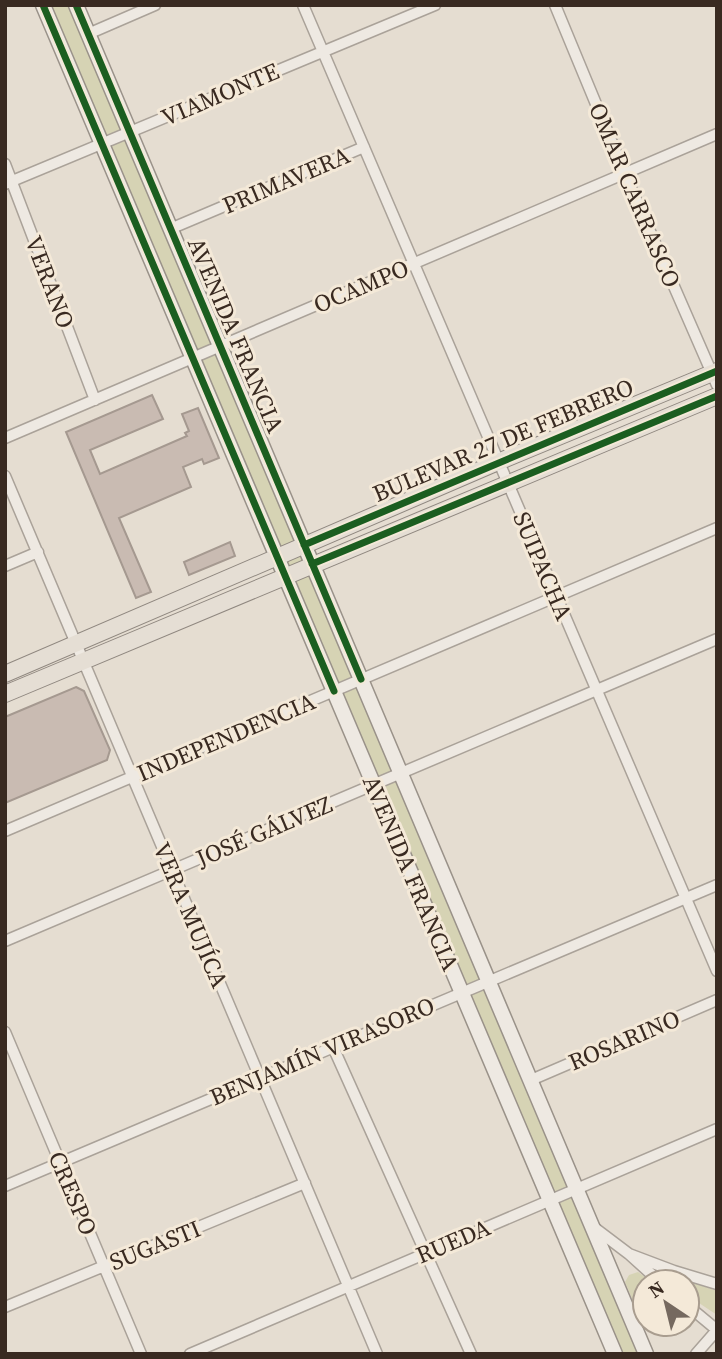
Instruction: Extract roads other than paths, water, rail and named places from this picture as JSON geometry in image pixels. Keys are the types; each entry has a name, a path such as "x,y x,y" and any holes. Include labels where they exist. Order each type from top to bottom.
{"main road":[{"name":"AVENIDA FRANCIA","path":"43,5 615,1354"},
{"name":"AVENIDA FRANCIA","path":"76,5 646,1354"},
{"name":"BULEVAR 27 DE FEBRERO","path":"5,674 498,462 715,376"},
{"name":"BULEVAR 27 DE FEBRERO","path":"5,694 717,396"}],"street":[{"path":"88,34 155,5"},
{"name":"SUIPACHA","path":"303,5 717,971"},
{"name":"VIAMONTE","path":"9,183 435,5"},
{"name":"OMAR CARRASCO","path":"555,5 625,174 715,376"},
{"name":"OCAMPO","path":"5,438 717,134"},
{"name":"PRIMAVERA","path":"170,229 364,147"},
{"name":"VERANO","path":"5,164 9,183 95,400"},
{"name":"VERA MUJÍCA","path":"5,476 377,1354"},
{"name":"INDEPENDENCIA","path":"5,831 717,528"},
{"path":"5,566 38,552"},
{"name":"JOSÉ GÁLVEZ","path":"5,942 717,639"},
{"name":"BENJAMÍN VIRASORO","path":"5,1186 717,885"},
{"name":"ROSARINO","path":"531,1080 717,1000"},
{"name":"CRESPO","path":"5,1031 141,1354"},
{"path":"333,1047 471,1354"},
{"name":"RUEDA","path":"190,1354 717,1129"},
{"name":"SUGASTI","path":"5,1307 305,1183"},
{"path":"592,1226 644,1268"},
{"path":"629,1254 717,1284"},
{"path":"696,1354 717,1330 701,1317"}]}
